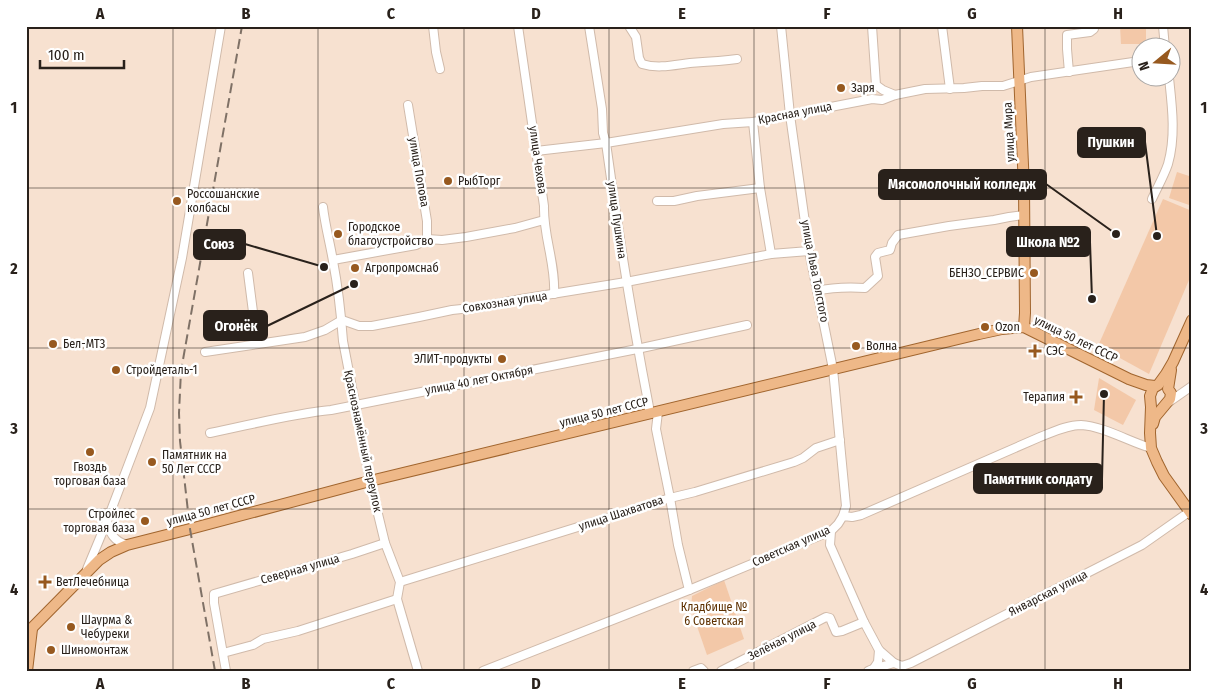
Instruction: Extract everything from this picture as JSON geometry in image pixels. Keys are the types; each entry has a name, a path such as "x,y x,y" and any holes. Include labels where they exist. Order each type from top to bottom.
{"main road":[{"name":"улица Мира","path":"1017,26 1024,215 1024,327"},
{"path":"1190,513 1164,476 1151,448 1150,398 1151,390 1166,374 1173,362 1192,320"},
{"name":"улица 50 лет СССР","path":"29,631 99,560 126,545 370,481 994,331 1024,327 1129,379"},
{"path":"1150,433 1155,417 1168,403 1171,396 1169,390 1173,362"},
{"path":"1129,379 1146,385 1163,386 1169,390"},
{"path":"1129,379 1143,389 1156,405 1162,406 1168,403"},
{"path":"27,664 29,631"}],"street":[{"name":"улица 50 лет СССР","path":"85,573 150,408 182,258 222,26"},
{"path":"433,26 440,69"},
{"name":"улица Чехова","path":"518,26 544,206 544,220 555,282 554,294"},
{"name":"улица Пушкина","path":"589,26 602,109 603,133 637,349 649,406 653,413 678,545 689,590"},
{"path":"629,26 636,37 639,58 642,64 650,67 737,59"},
{"name":"улица Льва Толстого","path":"780,26 809,251 833,369 846,506 843,516"},
{"path":"872,26 876,84 883,90 895,95"},
{"path":"942,26 950,89"},
{"path":"1069,72 1066,49 1067,35 1090,32 1094,29 1094,26"},
{"name":"Красная улица","path":"536,151 606,143 723,124 753,122 872,98 882,100 895,95 925,89 1003,86 1031,77 1130,63"},
{"path":"1152,200 1171,154 1173,137 1171,88"},
{"name":"улица Попова","path":"408,106 427,221 427,239"},
{"path":"753,122 760,188 771,254"},
{"path":"657,202 760,188"},
{"name":"Краснознамённый переулок","path":"323,208 333,260 342,320 343,341 370,481 385,543 400,582"},
{"path":"817,291 846,287 865,288 878,276 875,258 878,253 890,250 892,243 898,235 1024,215"},
{"path":"333,260 416,245 427,239 442,240 466,237 515,228 544,220"},
{"name":"Совхозная улица","path":"342,320 359,326 372,326 452,310 481,307 626,282 771,254 809,251"},
{"path":"248,273 257,343"},
{"path":"205,352 305,337 325,330 342,320"},
{"name":"улица 40 лет Октября","path":"210,434 299,414 331,410 747,325"},
{"path":"1169,390 1190,387"},
{"path":"1168,403 1190,387"},
{"name":"Советская улица","path":"483,671 689,590 831,531 843,516 861,515 1040,437 1081,425 1098,428 1151,448"},
{"name":"улица Шахватова","path":"400,582 670,498 794,462 816,448 840,440"},
{"name":"Январская улица","path":"871,669 884,667 900,668 911,663 1142,545 1190,513"},
{"path":"107,520 114,538 126,545"},
{"path":"831,531 830,545 864,622 879,650 900,668"},
{"name":"Северная улица","path":"223,653 214,594 385,543"},
{"path":"400,582 397,599 418,671"},
{"path":"226,671 223,653 252,645 263,639 298,631 397,599"},
{"name":"Зелёная улица","path":"721,671 826,617 830,618 836,632 864,622"},
{"path":"871,669 878,662 879,650"},
{"path":"693,671 701,668 704,671"}],"green space":[{"path":"1120,26 1146,26 1146,38 1130,38 1130,44 1121,44"},
{"path":"1177,172 1192,177 1192,206 1169,198"},
{"path":"1163,199 1192,211 1192,273 1149,374 1098,346"},
{"path":"1099,378 1136,400 1123,425 1094,410"},
{"name":"Кладбище № 6 Советская","path":"724,580 744,639 707,655 691,609 692,596"}],"railway":[{"path":"215,671 190,529 180,441 179,413 181,371 242,26"}],"place":[{"name":"Заря","path":"841,88"},
{"name":"РыбТорг","path":"448,181"},
{"name":"Россошанские колбасы","path":"177,201"},
{"name":"Городское благоустройство","path":"338,234"},
{"name":"Мясомолочный колледж","path":"1116,234"},
{"name":"Пушкин","path":"1157,236"},
{"name":"Союз","path":"324,267"},
{"name":"Агропромснаб","path":"355,268"},
{"name":"БЕНЗО_СЕРВИС","path":"1034,273"},
{"name":"Огонёк","path":"354,284"},
{"name":"Школа №2","path":"1092,299"},
{"name":"Ozon","path":"985,327"},
{"name":"Бел-МТЗ","path":"53,344"},
{"name":"Волна","path":"856,346"},
{"name":"СЭС","path":"1035,351"},
{"name":"ЭЛИТ-продукты","path":"502,359"},
{"name":"Стройдеталь-1","path":"116,370"},
{"name":"Памятник солдату","path":"1104,394"},
{"name":"Терапия","path":"1076,397"},
{"name":"Гвоздь торговая база","path":"90,452"},
{"name":"Памятник на 50 Лет СССР","path":"152,462"},
{"name":"Стройлес торговая база","path":"145,521"},
{"name":"ВетЛечебница","path":"45,582"},
{"name":"Шаурма & Чебуреки","path":"71,627"},
{"name":"Шиномонтаж","path":"51,650"}]}
